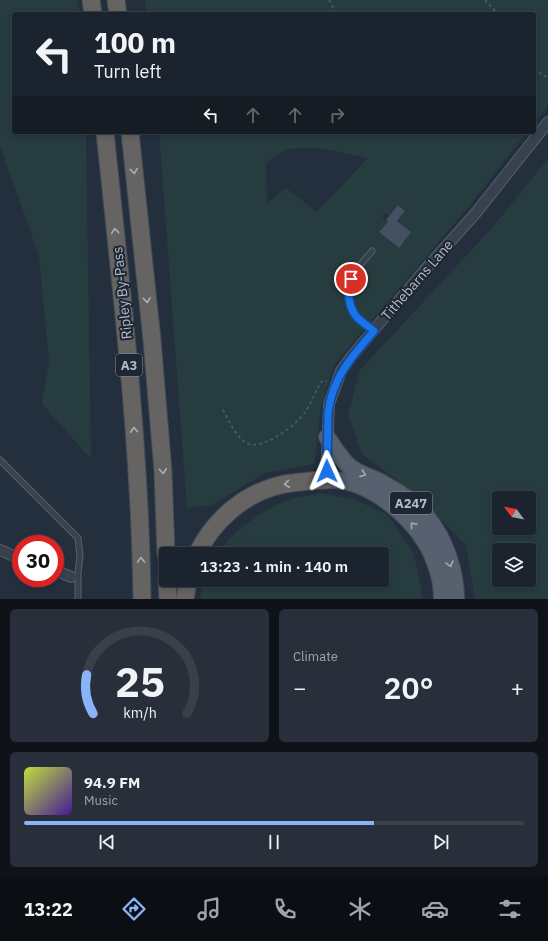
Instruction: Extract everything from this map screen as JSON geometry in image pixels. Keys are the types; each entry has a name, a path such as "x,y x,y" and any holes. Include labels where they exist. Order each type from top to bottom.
{"highway":[{"path":"92,0 93,12"},
{"path":"116,0 118,12"},
{"name":"Ripley By-Pass","path":"105,134 127,343 140,522 142,599"},
{"name":"Ripley By-Pass","path":"130,134 163,464 166,547"},
{"path":"201,547 212,529 220,520 239,504 259,493 280,485 326,480"},
{"path":"167,587 168,599"},
{"path":"185,599 187,587"}],"main road":[{"name":"A247","path":"327,437 352,468 357,472 383,483 398,492 427,517 439,534 448,554 454,574 456,599"},
{"name":"A247","path":"326,480 344,481 362,487 379,496 407,518 422,537 434,559 442,585 442,599"}],"street":[{"name":"Tithebarns Lane","path":"326,480 329,404 341,371 351,357 422,273 475,214 548,122"},
{"path":"0,550 12,555"},
{"path":"64,575 74,580"}],"lane":[{"path":"372,251 354,271 348,288 350,302 356,316 374,331"},
{"path":"0,460 78,538 80,556 74,580 78,599"}],"path":[{"path":"329,0 336,12"},
{"path":"484,0 496,12"},
{"path":"536,70 548,78"},
{"path":"223,410 236,433 247,443 254,445 271,440 290,428 305,413 316,389 322,381 336,384"}],"green space":[{"path":"0,0 77,0 80,12 12,12 12,134 86,134 91,459 42,404 49,362 39,256 0,146"},
{"path":"145,0 548,0 548,106 536,121 536,12 146,12"},
{"path":"159,134 525,134 471,204 334,365 321,407 314,464 265,473 212,505 187,508","holes":["320,148 368,158 317,212 286,188 267,204 266,163 286,149","398,205 405,211 397,221 411,232 399,248 379,232 388,222 382,217 385,213 389,216"]},
{"path":"548,159 548,599 475,599 466,545 415,494 362,454 348,415 360,370 491,229"},
{"path":"320,493 353,499 387,514 414,554 423,599 200,599 202,587 389,587 389,547 223,547 231,537 257,516 276,505"}],"building":[{"path":"398,205 405,211 397,221 411,232 399,248 379,232 388,222 386,220"}],"route":[{"path":"327,471 329,404 341,371 374,331 356,316 350,302 348,288 351,279"}]}
